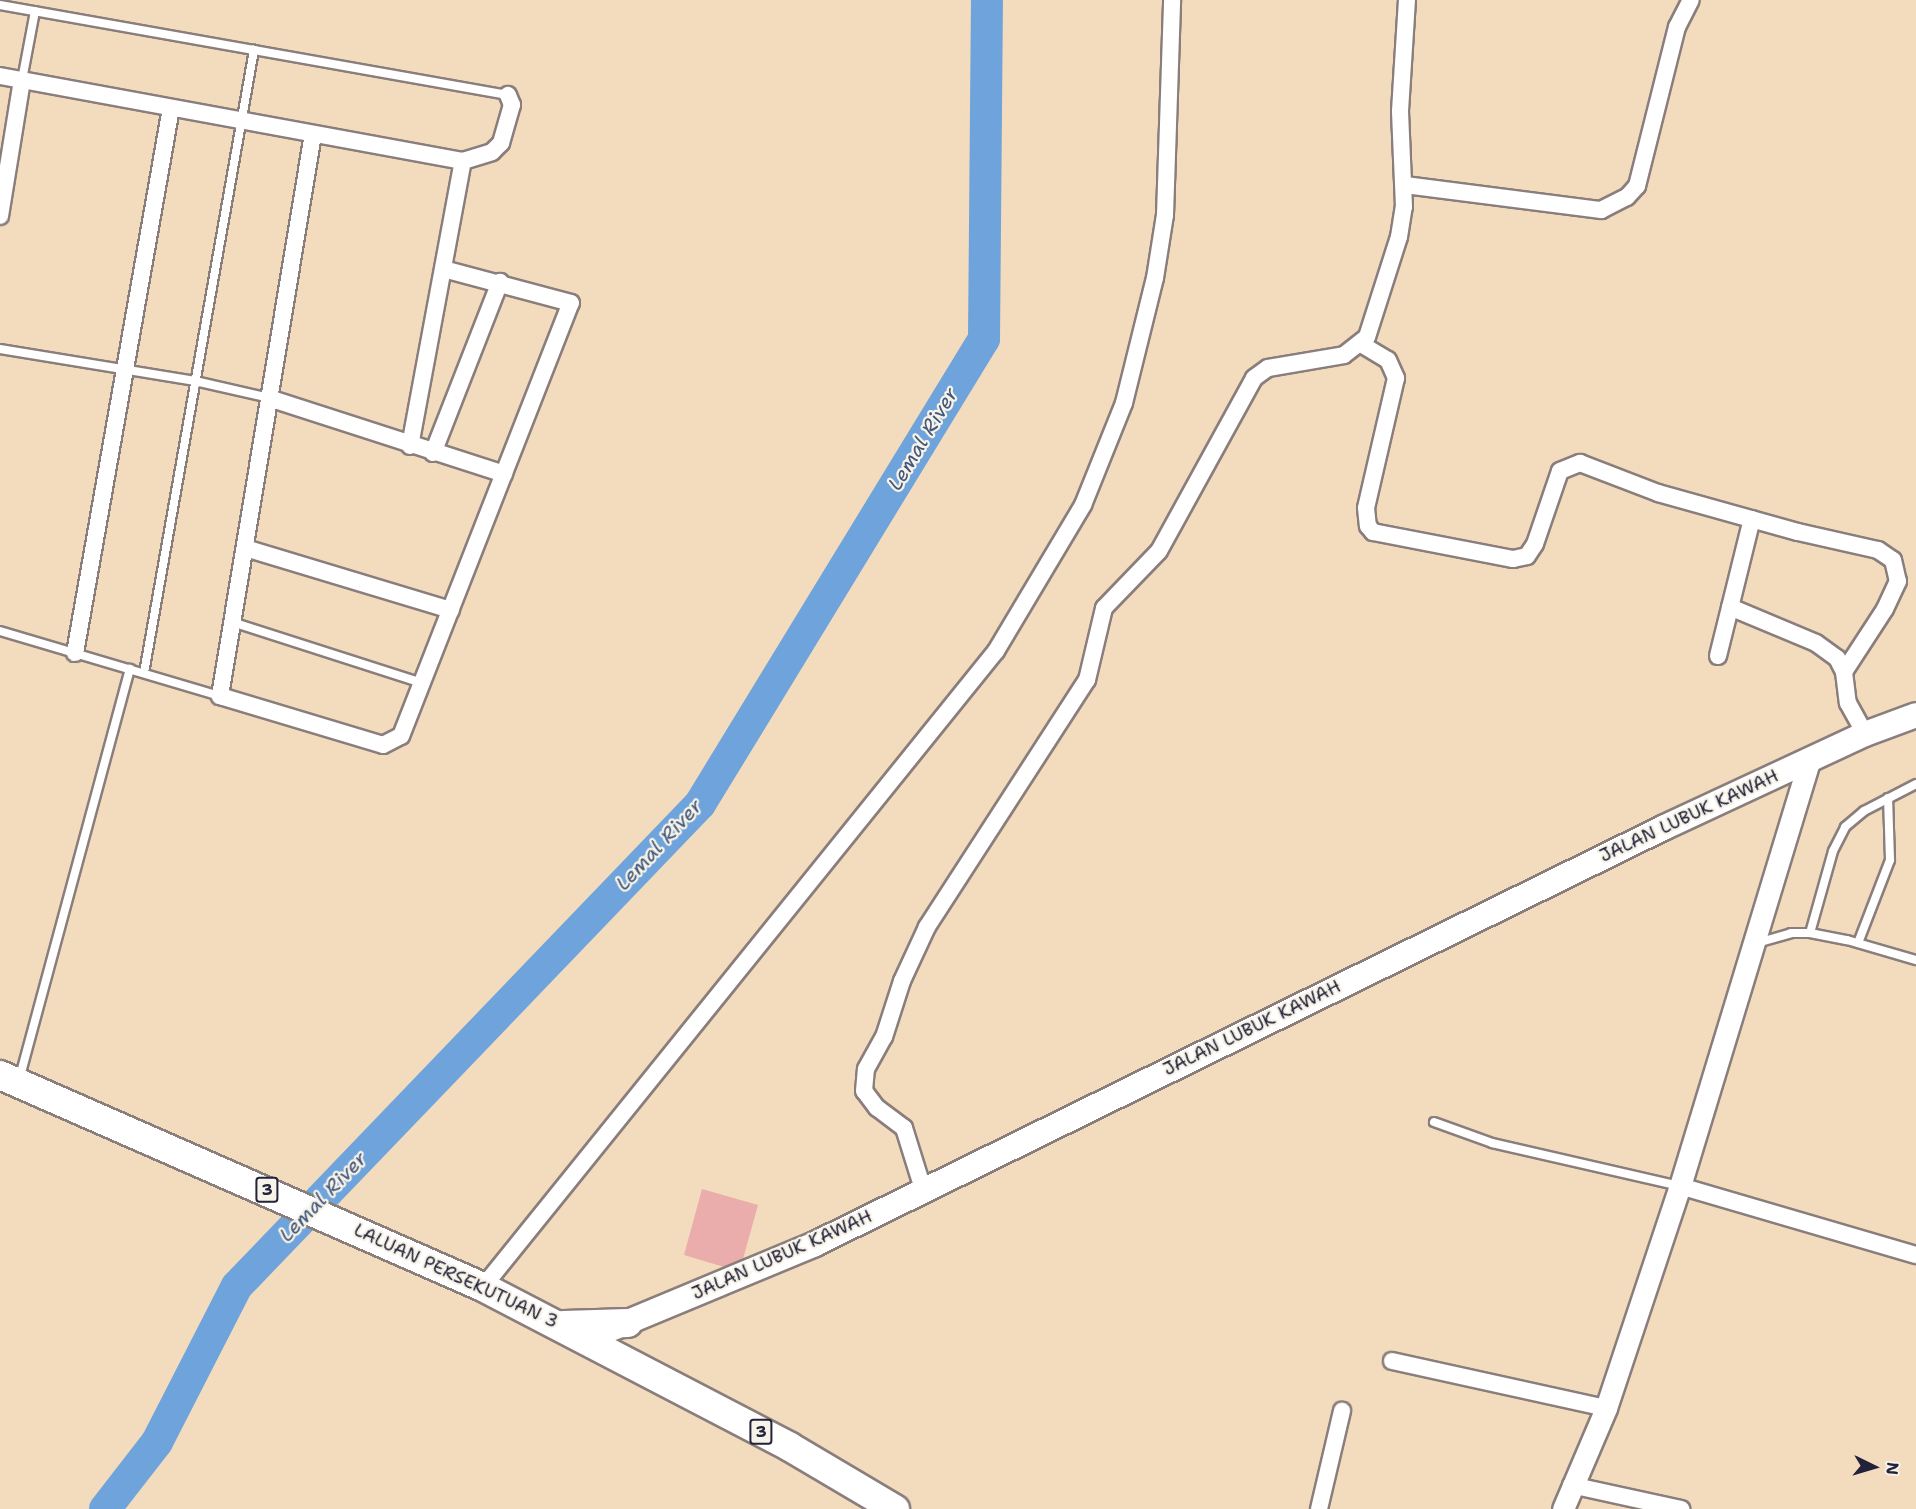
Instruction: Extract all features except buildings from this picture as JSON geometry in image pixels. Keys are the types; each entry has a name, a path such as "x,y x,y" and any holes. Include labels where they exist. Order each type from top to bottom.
{"highway":[{"name":"LALUAN PERSEKUTUAN 3","path":"9,1079 438,1265 626,1359 895,1509"},
{"path":"574,1332 628,1323"},
{"path":"626,1359 622,1336 628,1323"}],"main road":[{"name":"JALAN LUBUK KAWAH","path":"628,1323 815,1244 923,1189 1810,759 1865,734 1916,715"}],"street":[{"path":"483,1287 996,651 1083,505 1124,403 1155,278 1165,215 1172,0"},
{"path":"923,1189 904,1128 868,1099 864,1079 927,927 1087,681 1104,608 1159,551 1254,378 1268,368 1344,355 1361,344 1371,327 1399,237 1405,185 1400,111 1407,0"},
{"path":"1405,185 1601,210 1627,197 1637,186 1677,27 1691,0"},
{"path":"0,76 463,161 492,152 501,143 512,105 508,95"},
{"path":"0,216 22,80"},
{"path":"75,653 171,108"},
{"path":"313,134 220,696 383,745 400,736 571,303 500,282 443,269"},
{"path":"410,446 463,161"},
{"path":"433,453 500,282"},
{"path":"1361,344 1388,360 1396,378 1366,508 1368,526 1373,532 1513,559 1527,556 1535,544 1560,471 1573,463 1595,467 1658,493 1878,550 1893,560 1899,575 1896,588 1844,672"},
{"path":"269,398 410,446 504,474"},
{"path":"1718,656 1752,519"},
{"path":"245,548 451,610"},
{"path":"1730,607 1816,643 1837,658 1844,672 1848,703 1865,734"},
{"path":"1563,1509 1571,1485 1606,1408 1680,1186 1757,943 1810,759"},
{"path":"1680,1186 1916,1255"},
{"path":"1392,1361 1606,1408"},
{"path":"1323,1508 1342,1411"},
{"path":"1571,1485 1681,1509"}],"lane":[{"path":"0,5 508,95"},
{"path":"22,80 35,11"},
{"path":"144,673 254,50"},
{"path":"0,348 195,381 269,398"},
{"path":"232,622 422,683"},
{"path":"0,630 220,696"},
{"path":"9,1079 130,669"},
{"path":"1810,933 1838,839 1853,819 1916,784"},
{"path":"1858,943 1890,860 1888,798"},
{"path":"1757,943 1791,933 1810,933 1858,943 1916,960"},
{"path":"1434,1122 1492,1143 1680,1186"}],"waterway":[{"name":"Lemal River","path":"105,1509 157,1442 237,1286 700,804 984,339 987,0"}]}
